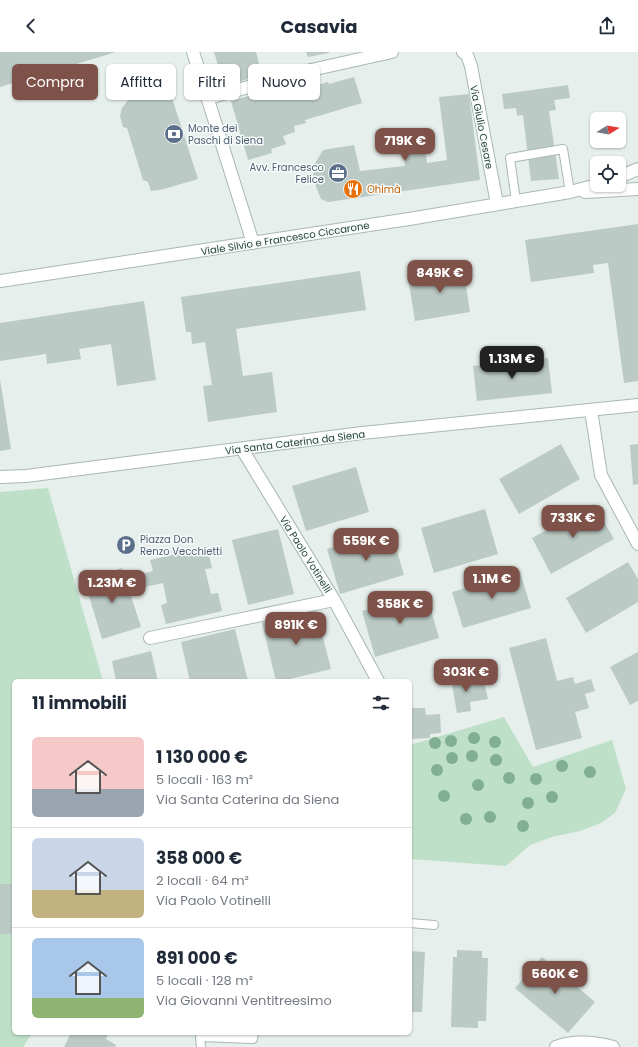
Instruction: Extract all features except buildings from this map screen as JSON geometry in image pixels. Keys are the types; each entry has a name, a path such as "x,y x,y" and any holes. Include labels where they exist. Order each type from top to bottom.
{"street":[{"path":"193,52 197,64"},
{"path":"240,89 311,70 392,52"},
{"name":"Via Giulio Cesare","path":"463,52 467,55 471,66 497,204"},
{"path":"209,100 252,243"},
{"path":"626,174 638,169"},
{"name":"Viale Silvio e Francesco Ciccarone","path":"0,281 409,219 570,192 590,187"},
{"name":"Viale Silvio e Francesco Ciccarone","path":"570,192 603,192 638,189"},
{"name":"Via Santa Caterina da Siena","path":"0,476 26,476 370,432 638,405"},
{"path":"591,410 601,475 638,544"},
{"name":"Via Paolo Votinelli","path":"242,449 334,600 377,679"},
{"path":"150,638 334,600"},
{"path":"556,1047 579,1043 593,1043 613,1047"}],"lane":[{"path":"516,201 510,158 556,150 563,149 570,192"},
{"path":"412,923 434,925"},
{"path":"201,1047 200,1037 253,1039 254,1035"}],"green space":[{"path":"48,488 102,679 12,679 12,1035 31,1035 23,1047 0,1047 0,492"},
{"path":"504,717 533,767 612,740 626,789 615,813 601,823 580,831 552,837 530,845 506,866 412,859 412,744"}],"place":[{"name":"Monte dei Paschi di Siena","path":"174,134"},
{"name":"Avv. Francesco Felice","path":"338,173"},
{"name":"Ohimà","path":"353,189"},
{"name":"Piazza Don Renzo Vecchietti","path":"126,545"}]}
